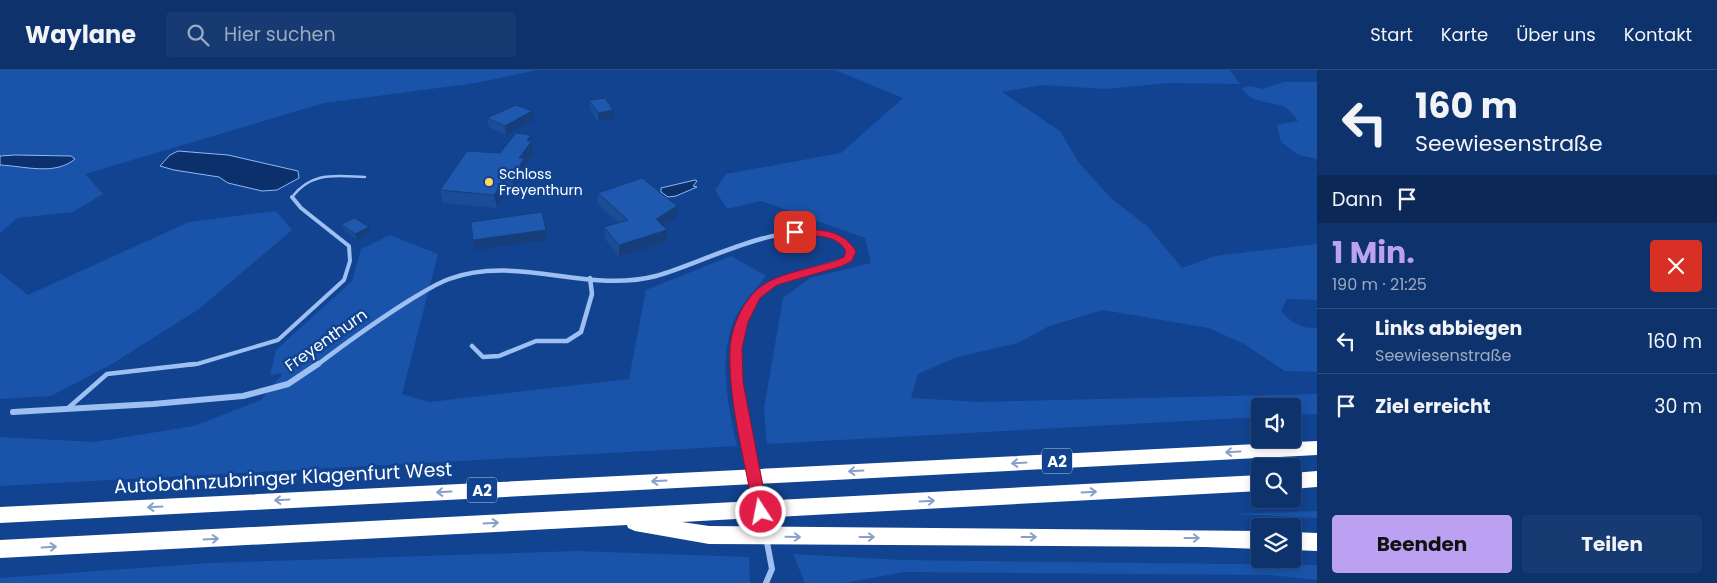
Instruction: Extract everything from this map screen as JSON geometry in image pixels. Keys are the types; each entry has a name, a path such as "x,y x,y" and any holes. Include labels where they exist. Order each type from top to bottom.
{"highway":[{"name":"Autobahnzubringer Klagenfurt West","path":"0,515 1317,448"},
{"path":"1301,480 1317,479"},
{"name":"A2","path":"0,549 1251,483"},
{"path":"608,518 709,536 1251,540"},
{"path":"1301,541 1317,542"}],"street":[{"name":"Freyenthurn","path":"13,412 157,405 255,394 291,382 384,316 448,279 464,273 498,270 620,280 654,277 748,243 784,233 806,231 825,233 846,243 851,251 848,259 839,264 774,283 756,296 742,322 736,348 736,382 772,569 766,583"},
{"path":"472,346 483,357 499,356 536,341 567,341 581,332 592,294 590,278"}],"lane":[{"name":"Freyenthurn","path":"67,409 106,374 197,364 278,340 344,280 350,261 349,246 301,208 292,197 298,186 313,178 365,177"}],"shaded area":[{"path":"0,70 538,70 476,83 324,103 85,174 103,194 73,212 17,218 0,233 0,165 34,168 71,156 0,156"},
{"path":"835,70 1230,70 1240,84 1168,83 1105,89 1042,85 1002,92 1060,131 1079,163 1112,199 1148,227 1182,268 1215,256 1317,244 1317,300 1287,299 1281,310 1297,324 1317,328 1317,372 1285,371 1244,344 1209,328 1103,310 1049,326 1018,343 957,357 918,374 911,398 978,402 1317,394 1317,414 1301,415 1301,398 1251,398 1251,417 767,444 764,409 783,298 810,278 871,263 865,238 761,201 727,209 715,190 726,174 841,153 903,98"},
{"path":"1284,82 1317,82 1317,159 1299,155 1281,142 1277,125 1298,121 1287,109 1277,104 1251,98 1242,88 1251,86 1262,89"},
{"path":"178,151 228,155 298,171 299,178 277,190 262,191 228,183 219,177 160,166 170,155"},
{"path":"0,156 71,156 75,159 67,164 49,169 0,165"},
{"path":"697,181 693,186 697,187 676,196 668,197 661,192 661,188"},
{"path":"276,211 292,230 199,309 112,364 51,396 0,399 0,273 28,295 189,222"},
{"path":"390,235 438,254 402,394 429,402 629,379 646,290 731,256 766,276 742,306 728,338 726,356 727,393 737,446 0,486 0,437 95,442 194,426 261,400 283,373 270,375 276,350 352,281 361,249"},
{"path":"1317,511 1317,518 1233,514"},
{"path":"577,551 749,557 750,583 0,583 0,578 210,563"},
{"path":"793,554 900,560 1251,564 1251,568 1301,568 1301,565 1317,565 1317,580 1269,575 904,572 844,583 805,583"}],"building":[{"path":"605,98 613,110 598,113 589,100"},
{"path":"516,105 532,111 505,126 487,118"},
{"path":"516,133 531,135 527,141 532,141 519,158 524,158 512,180 504,179 494,195 440,190 467,151 500,153"},
{"path":"642,178 677,206 656,219 667,230 619,245 604,227 628,220 598,193"},
{"path":"542,212 546,230 473,240 471,222"},
{"path":"355,218 369,227 355,234 341,224"}],"place":[{"name":"Schloss Freyenthurn","path":"489,182"}],"route":[{"path":"761,512 736,382 736,348 742,322 756,296 774,283 839,264 848,259 851,251 846,243 825,233 795,232"}]}
